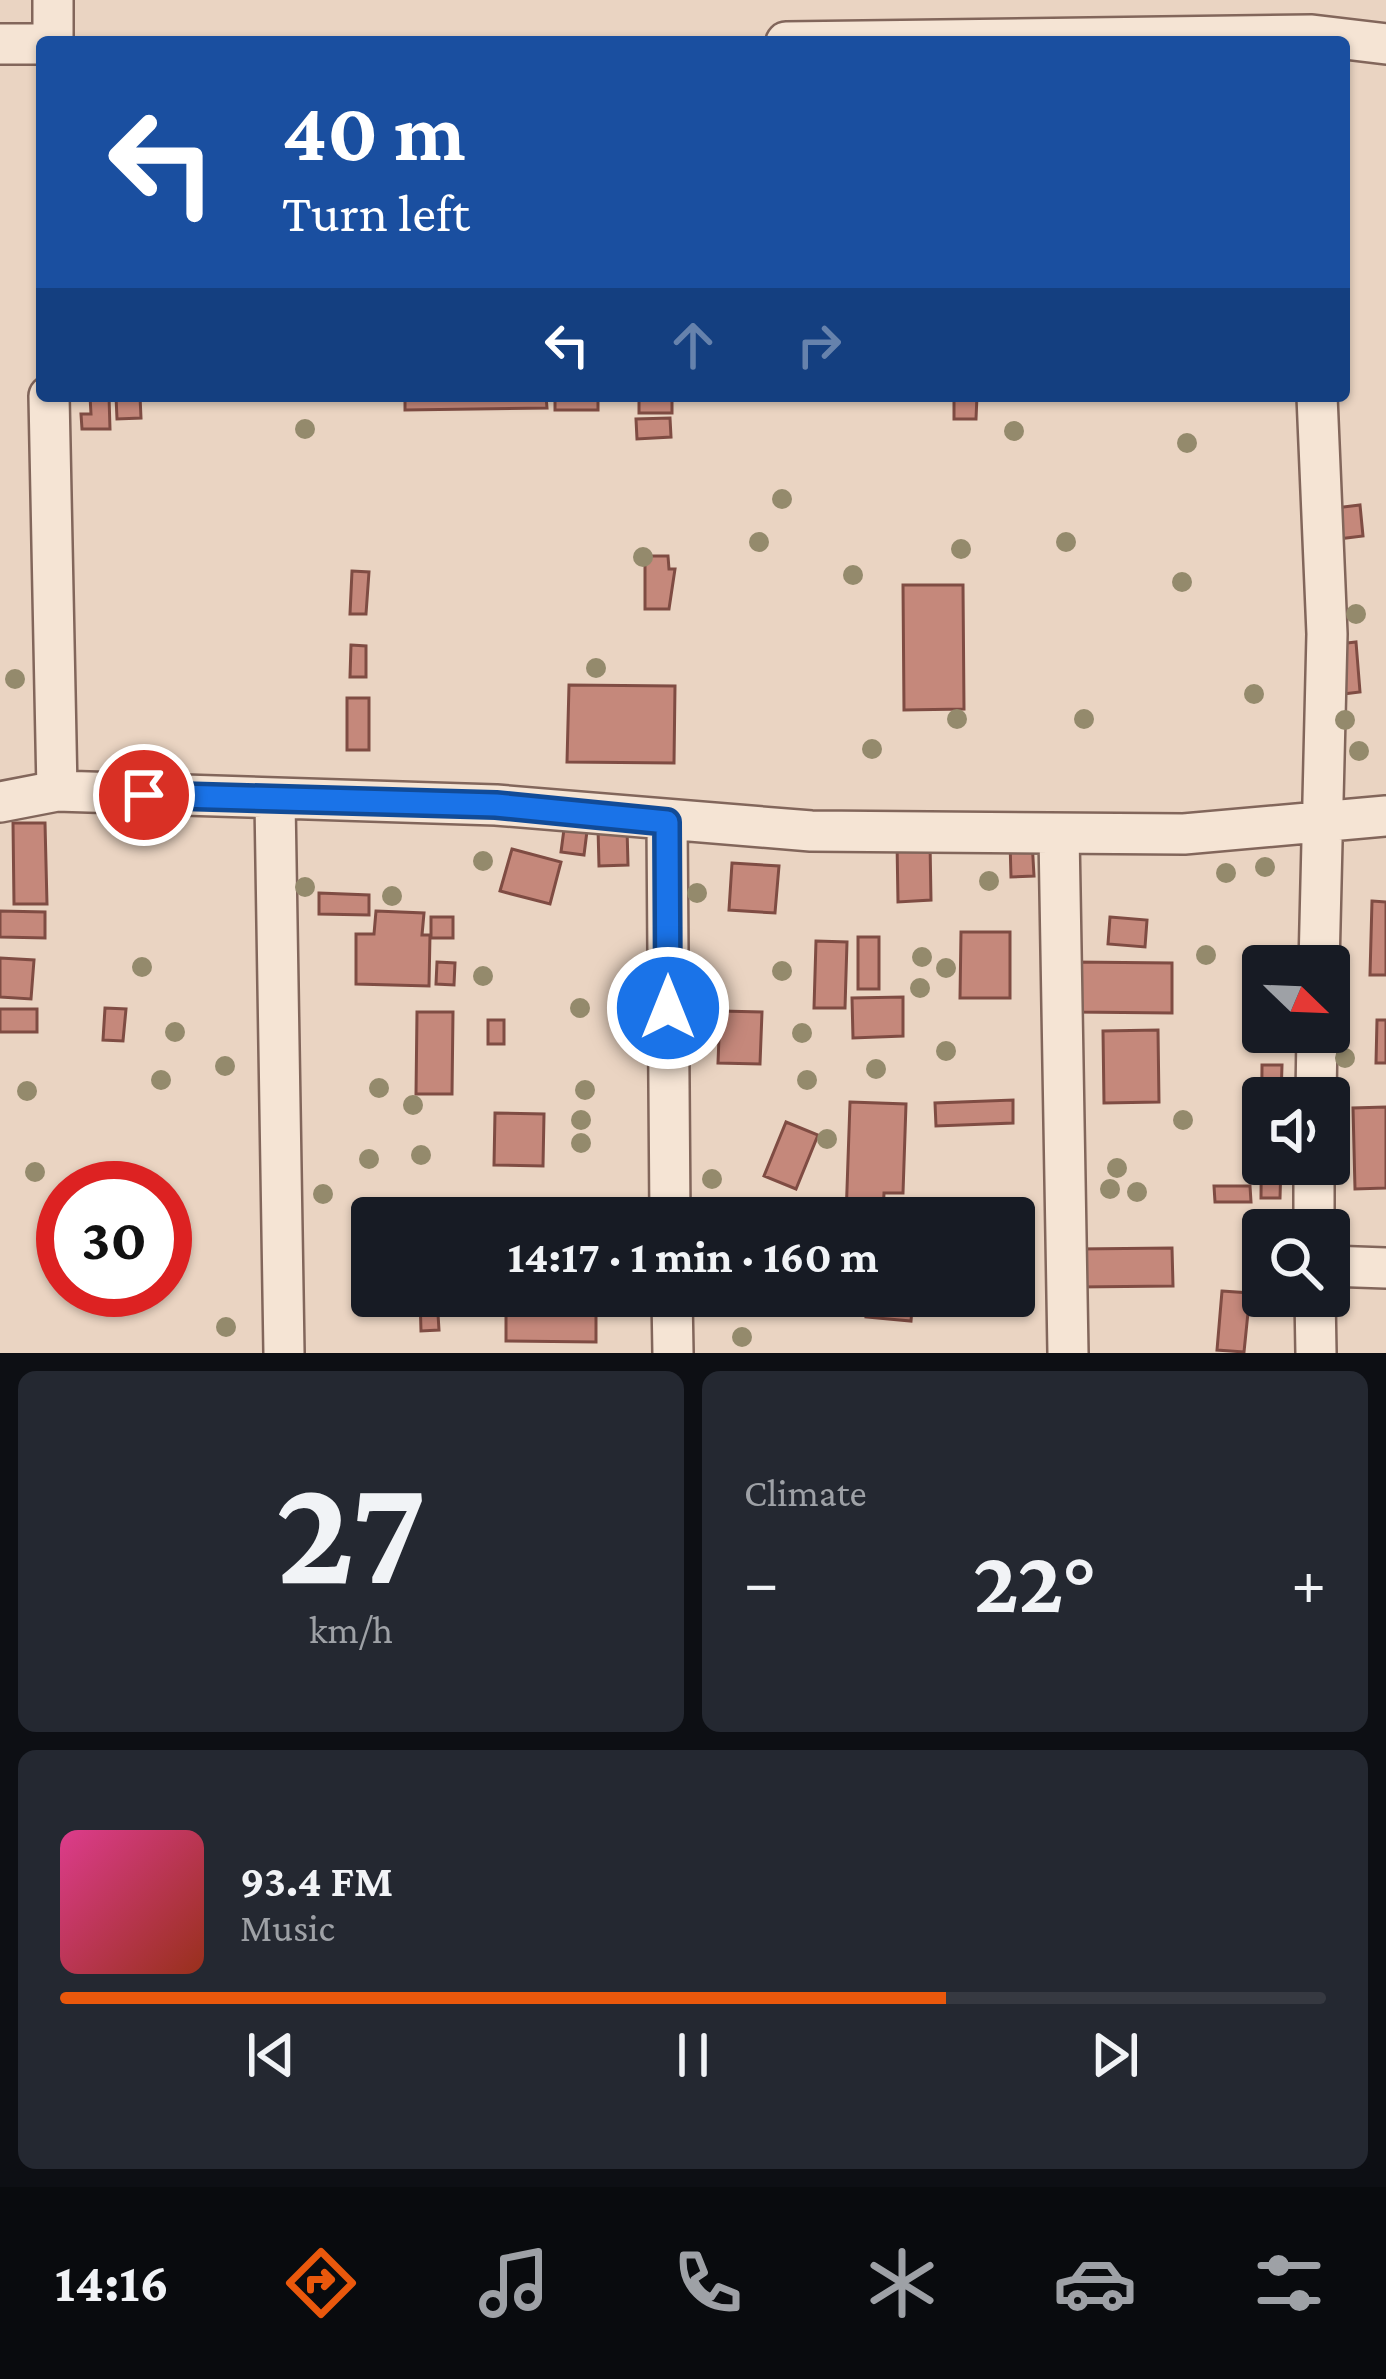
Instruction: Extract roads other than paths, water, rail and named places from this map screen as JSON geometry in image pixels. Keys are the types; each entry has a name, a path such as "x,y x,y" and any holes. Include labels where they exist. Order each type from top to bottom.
{"street":[{"path":"52,36 53,0"},
{"path":"983,36 1312,26 1386,44"},
{"path":"0,44 36,44"},
{"path":"49,402 57,791"},
{"path":"1317,402 1327,634 1320,945"},
{"path":"0,802 57,791 496,805 811,831 1059,834 1324,825 1386,816"},
{"path":"275,801 284,1353"},
{"path":"667,822 670,1197"},
{"path":"1059,834 1068,1353"},
{"path":"1350,1267 1386,1268"},
{"path":"672,1317 673,1353"},
{"path":"1315,1317 1316,1353"}]}
